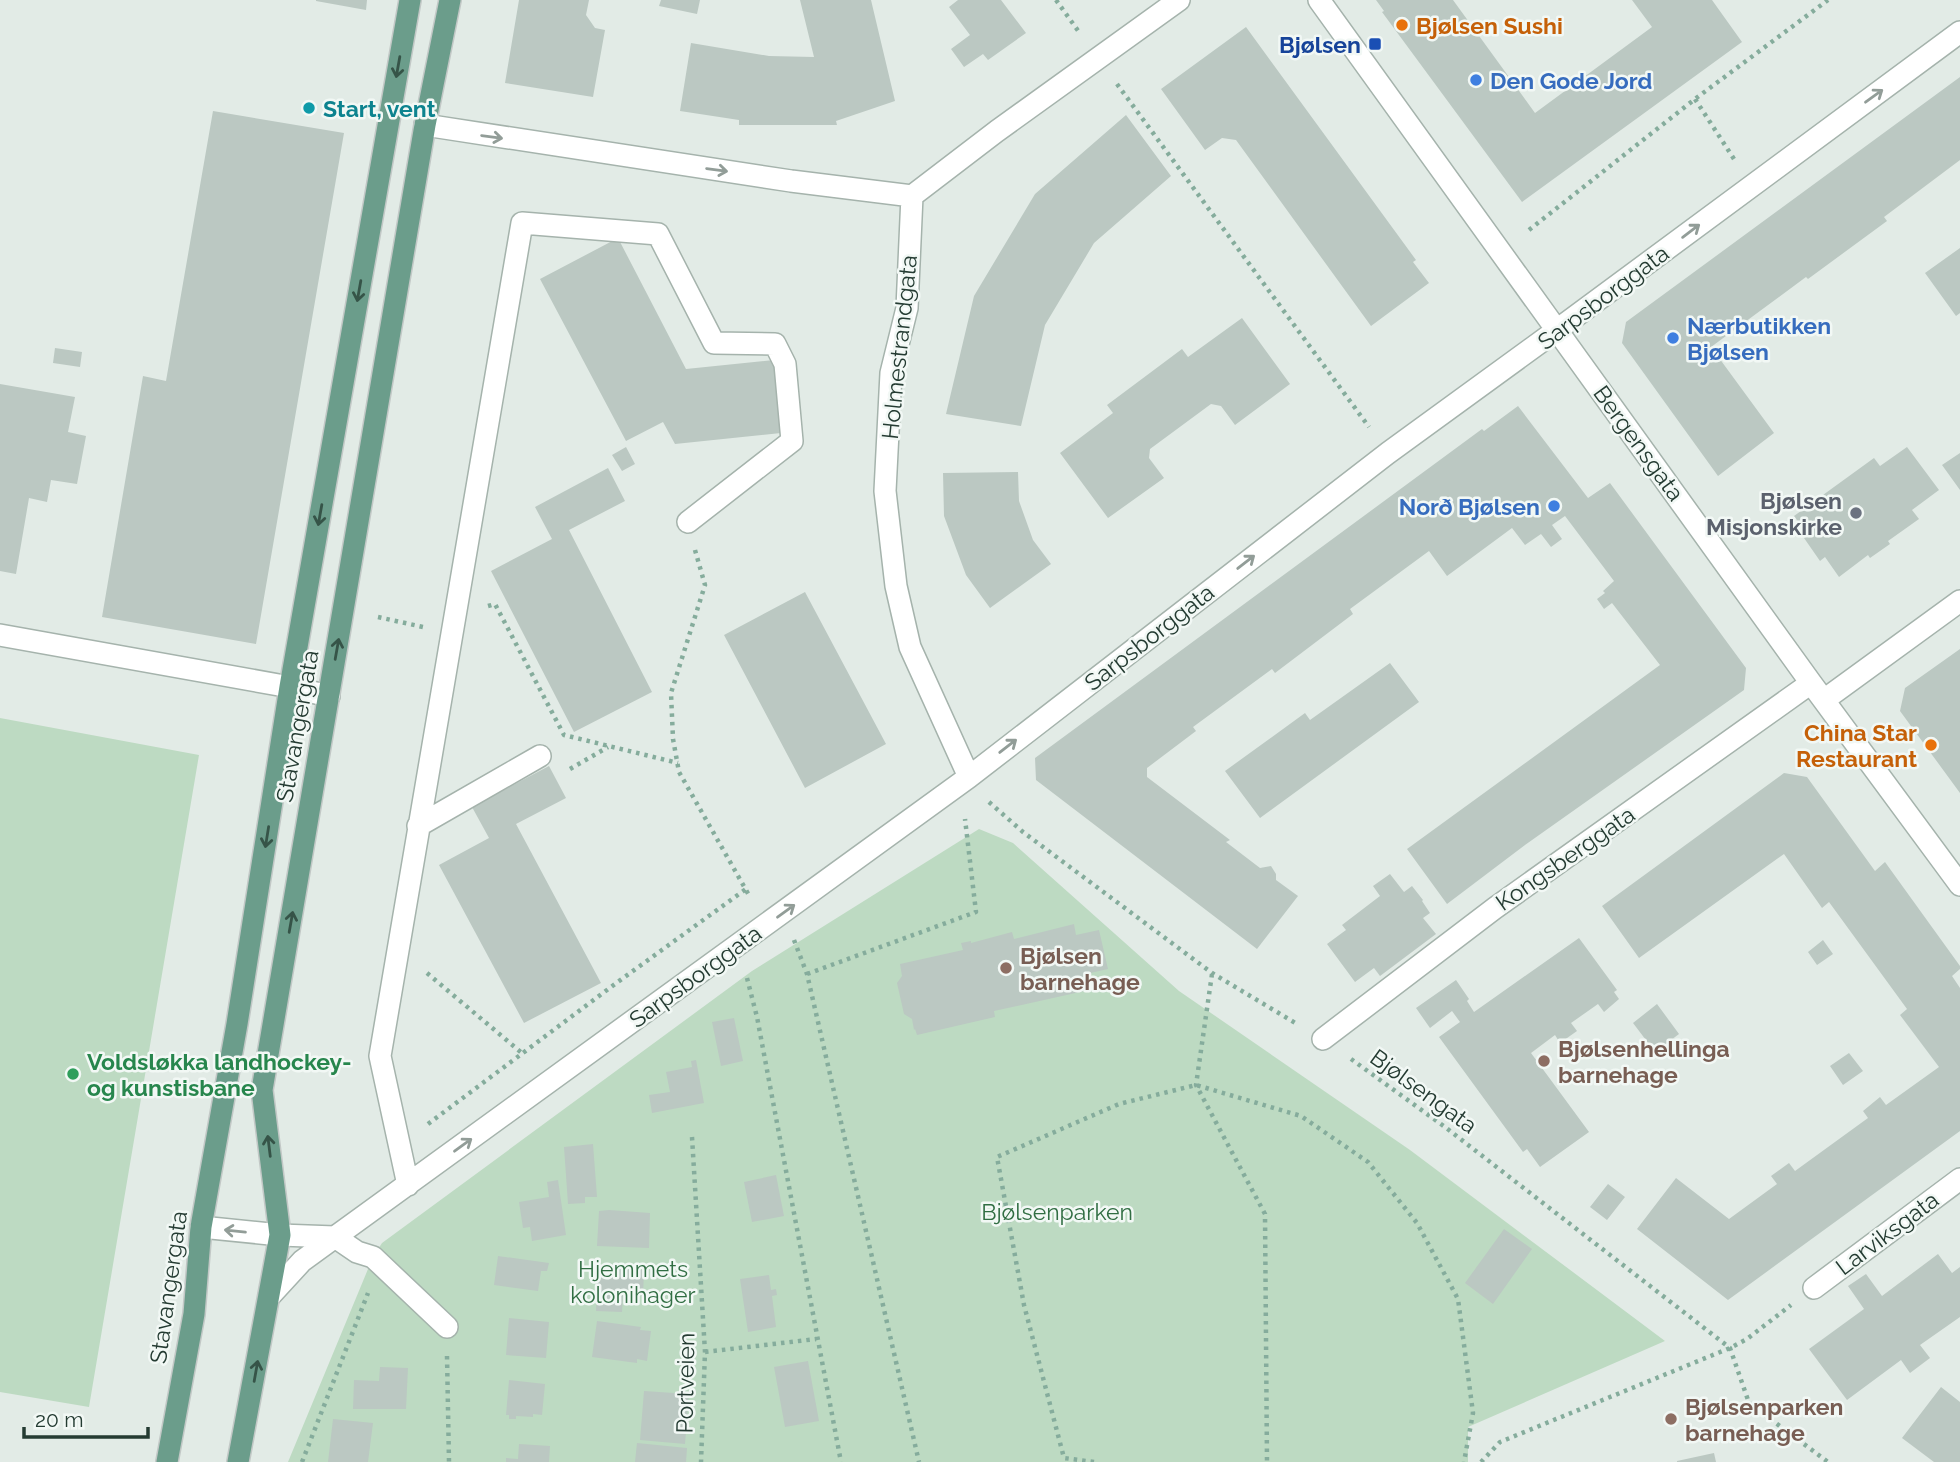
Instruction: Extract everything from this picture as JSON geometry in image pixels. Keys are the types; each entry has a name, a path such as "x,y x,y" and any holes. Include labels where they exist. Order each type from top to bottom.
{"main road":[{"name":"Stavangergata","path":"167,1462 194,1314 201,1227 237,1024 290,687 410,0"},
{"name":"Stavangergata","path":"238,1462 280,1235 262,1090 425,125 450,0"}],"street":[{"path":"425,125 777,179 912,196 1179,0"},
{"name":"Bergensgata","path":"1319,0 1960,885"},
{"name":"Sarpsborggata","path":"269,1297 302,1261 969,777 1388,453 1960,32"},
{"name":"Holmestrandgata","path":"912,196 907,309 891,373 885,492 896,586 910,647 969,777"},
{"path":"408,1185 380,1056 522,223 658,234 714,343 775,344 785,364 792,442 688,522"},
{"name":"Kongsberggata","path":"1323,1040 1495,908 1818,692 1960,601"},
{"path":"0,635 329,696"},
{"path":"418,826 540,756"},
{"name":"Larviksgata","path":"1814,1288 1960,1179"},
{"path":"201,1227 335,1237 357,1252 373,1257 447,1327"}],"path":[{"path":"1056,0 1388,453"},
{"path":"1529,230 1695,99 1828,0"},
{"path":"1695,99 1734,159 1754,184"},
{"path":"688,522 705,585 671,693 677,763 679,772 766,925"},
{"path":"453,617 495,604 564,735 677,763"},
{"path":"378,617 405,623"},
{"path":"540,756 568,771 609,746"},
{"name":"Bjølsengata","path":"969,777 992,806 1023,832 1212,973 1323,1040 1446,1127 1730,1348"},
{"path":"807,974 976,912 965,817"},
{"path":"399,1145 746,889"},
{"path":"791,933 807,974 919,1462"},
{"path":"398,947 450,995 523,1054"},
{"path":"1212,973 1196,1085 1265,1214 1267,1462"},
{"path":"746,975 757,1017 841,1462"},
{"path":"1094,1462 1065,1460 1024,1305 997,1157 1119,1104 1196,1085 1301,1116 1368,1162 1416,1223 1458,1299 1473,1413 1464,1462"},
{"name":"Portveien","path":"692,1138 705,1352 701,1462"},
{"path":"302,1462 380,1263"},
{"path":"1480,1462 1500,1442 1730,1348 1747,1339 1814,1288"},
{"path":"447,1327 449,1462"},
{"path":"705,1352 816,1339"},
{"path":"1730,1348 1749,1403 1828,1462"}],"green space":[{"name":"Voldsløkka landhockey- og kunstisbane","path":"0,718 199,755 89,1407 0,1392"},
{"name":"Bjølsenparken","path":"979,829 1013,843 1179,991 1410,1150 1665,1341 1468,1427 1468,1462 288,1462 373,1257 382,1243 752,971"}],"building":[{"path":"316,0 367,0 366,10"},
{"path":"519,0 589,0 586,15 595,28 605,30 593,97 505,83"},
{"path":"661,0 700,0 697,14 659,6"},
{"path":"800,0 871,0 895,101 836,121 837,125 739,125 739,120 680,111 691,43 769,56 814,57"},
{"path":"958,0 1001,0 1026,33 988,60 983,54 964,67 951,49 970,35 949,7"},
{"path":"1376,0 1453,0 1535,113 1652,27 1632,0 1712,0 1742,42 1522,202 1382,12 1384,11"},
{"path":"1246,27 1416,260 1413,262 1429,283 1371,326 1236,140 1222,138 1205,150 1161,89"},
{"path":"1960,77 1960,160 1884,217 1887,221 1711,347 1774,433 1718,476 1622,343 1626,322"},
{"path":"213,111 344,133 256,644 102,617 143,376 166,381"},
{"path":"1126,115 1171,176 1094,243 1045,325 1021,426 946,414 974,296 1035,194"},
{"path":"618,238 686,369 774,360 781,433 675,444 663,422 626,441 540,279"},
{"path":"1960,248 1960,313 1956,316 1925,273"},
{"path":"1242,318 1290,384 1235,425 1221,406 1211,404 1150,449 1149,458 1164,478 1108,518 1060,453 1113,413 1107,405 1182,349 1188,357"},
{"path":"55,348 82,352 80,367 53,363"},
{"path":"0,384 75,397 68,432 86,436 77,484 51,480 47,502 29,498 16,574 0,571"},
{"path":"1518,406 1588,498 1610,483 1746,668 1744,690 1525,845 1447,904 1407,849 1660,665 1612,603 1604,609 1597,599 1614,581 1565,516 1552,525 1562,539 1551,547 1541,534 1525,545 1512,528 1447,576 1429,551 1350,609 1353,614 1275,673 1272,669 1193,727 1196,731 1147,768 1147,777 1230,840 1226,842 1260,868 1271,866 1276,880 1298,896 1257,949 1036,780 1035,758 1482,429 1484,431"},
{"path":"626,447 635,464 622,471 612,455"},
{"name":"Bjølsen Misjonskirke","path":"1907,447 1939,490 1912,510 1919,519 1888,541 1890,544 1870,558 1868,555 1839,577 1825,557 1820,561 1804,538 1808,535 1794,516 1874,458 1880,466"},
{"path":"1960,453 1960,490 1942,465"},
{"path":"608,468 625,501 569,530 652,692 574,732 491,571 552,539 535,507"},
{"path":"1018,472 1019,501 1033,540 1051,564 990,608 966,575 944,516 943,473"},
{"path":"805,592 886,744 805,788 724,635"},
{"path":"1960,649 1960,793 1900,711 1905,688"},
{"path":"1390,663 1419,702 1260,818 1225,771 1305,713 1310,720"},
{"path":"549,766 566,798 516,824 601,983 524,1023 439,865 489,838 472,807"},
{"path":"1784,773 1807,777 1875,871 1885,862 1960,966 1952,976 1960,988 1960,1131 1728,1300 1637,1229 1676,1178 1729,1219 1777,1184 1771,1176 1789,1163 1795,1171 1868,1118 1863,1111 1880,1097 1886,1105 1939,1067 1900,1015 1907,1009 1829,902 1822,908 1784,854 1639,958 1602,906"},
{"path":"1390,874 1404,892 1412,886 1423,900 1430,913 1423,918 1436,934 1380,976 1374,968 1355,982 1327,944 1346,930 1342,925 1380,896 1373,886"},
{"path":"1074,924 1076,935 1099,930 1108,969 1086,974 1089,990 994,1011 995,1017 917,1035 912,1019 904,1014 897,983 902,976 900,964 963,950 961,943 971,943 1012,932 1014,939"},
{"path":"1579,938 1617,990 1614,992 1619,999 1604,1012 1598,1004 1571,1023 1577,1031 1560,1043 1555,1035 1531,1053 1589,1132 1540,1167 1527,1149 1523,1152 1439,1037 1460,1022 1452,1011 1430,1028 1416,1008 1456,980 1474,1012"},
{"path":"1823,940 1833,954 1817,965 1808,952"},
{"path":"1657,1004 1679,1034 1655,1052 1633,1023"},
{"path":"734,1018 743,1061 721,1066 712,1022"},
{"path":"1849,1053 1863,1071 1843,1085 1830,1066"},
{"path":"696,1060 704,1103 652,1113 649,1095 670,1092 666,1072 692,1067 691,1061"},
{"path":"593,1144 597,1197 585,1197 585,1203 568,1204 564,1147"},
{"path":"776,1175 784,1216 752,1222 744,1182"},
{"path":"558,1180 566,1235 532,1241 530,1227 523,1228 519,1202 549,1197 547,1182"},
{"path":"1608,1184 1625,1197 1607,1220 1590,1207"},
{"path":"599,1211 650,1213 649,1248 597,1246"},
{"path":"1504,1229 1532,1249 1493,1304 1465,1283"},
{"path":"1938,1254 1952,1273 1960,1267 1960,1317 1920,1345 1930,1358 1910,1373 1901,1360 1847,1400 1809,1349 1864,1309 1848,1286 1866,1274 1882,1296"},
{"path":"498,1256 549,1263 547,1271 541,1271 538,1291 494,1285"},
{"path":"598,1268 644,1270 643,1296 623,1295 622,1312 596,1311"},
{"path":"769,1275 771,1290 776,1289 777,1295 772,1296 776,1327 748,1332 740,1279"},
{"path":"509,1318 549,1322 546,1358 506,1355"},
{"path":"597,1321 641,1327 640,1330 651,1331 647,1361 637,1359 637,1363 592,1357"},
{"path":"808,1361 819,1421 785,1427 774,1367"},
{"path":"380,1367 408,1368 406,1409 353,1409 354,1380 379,1381"},
{"path":"509,1380 545,1384 542,1415 516,1416 516,1419 509,1419 509,1415 506,1415"},
{"path":"1941,1387 1960,1402 1960,1462 1934,1462 1902,1438"},
{"path":"644,1391 689,1394 685,1444 640,1440"},
{"path":"333,1419 373,1423 368,1462 328,1462"},
{"path":"637,1443 687,1448 686,1462 635,1462"},
{"path":"519,1444 550,1446 549,1462 506,1462 506,1458 518,1459"},
{"path":"1714,1453 1716,1462 1677,1462 1677,1461"}],"place":[{"name":"Bjølsen Sushi","path":"1402,25"},
{"name":"Bjølsen","path":"1375,44"},
{"name":"Den Gode Jord","path":"1476,80"},
{"name":"Start, vent","path":"309,108"},
{"name":"Nærbutikken Bjølsen","path":"1673,338"},
{"name":"Norð Bjølsen","path":"1554,506"},
{"name":"Bjølsen Misjonskirke","path":"1856,513"},
{"name":"China Star Restaurant","path":"1931,745"},
{"name":"Bjølsen barnehage","path":"1006,968"},
{"name":"Bjølsenhellinga barnehage","path":"1544,1061"},
{"name":"Voldsløkka landhockey- og kunstisbane","path":"73,1074"},
{"name":"Bjølsenparken barnehage","path":"1671,1419"}],"park label":[{"name":"Hjemmets kolonihager","path":"633,1281"}]}
